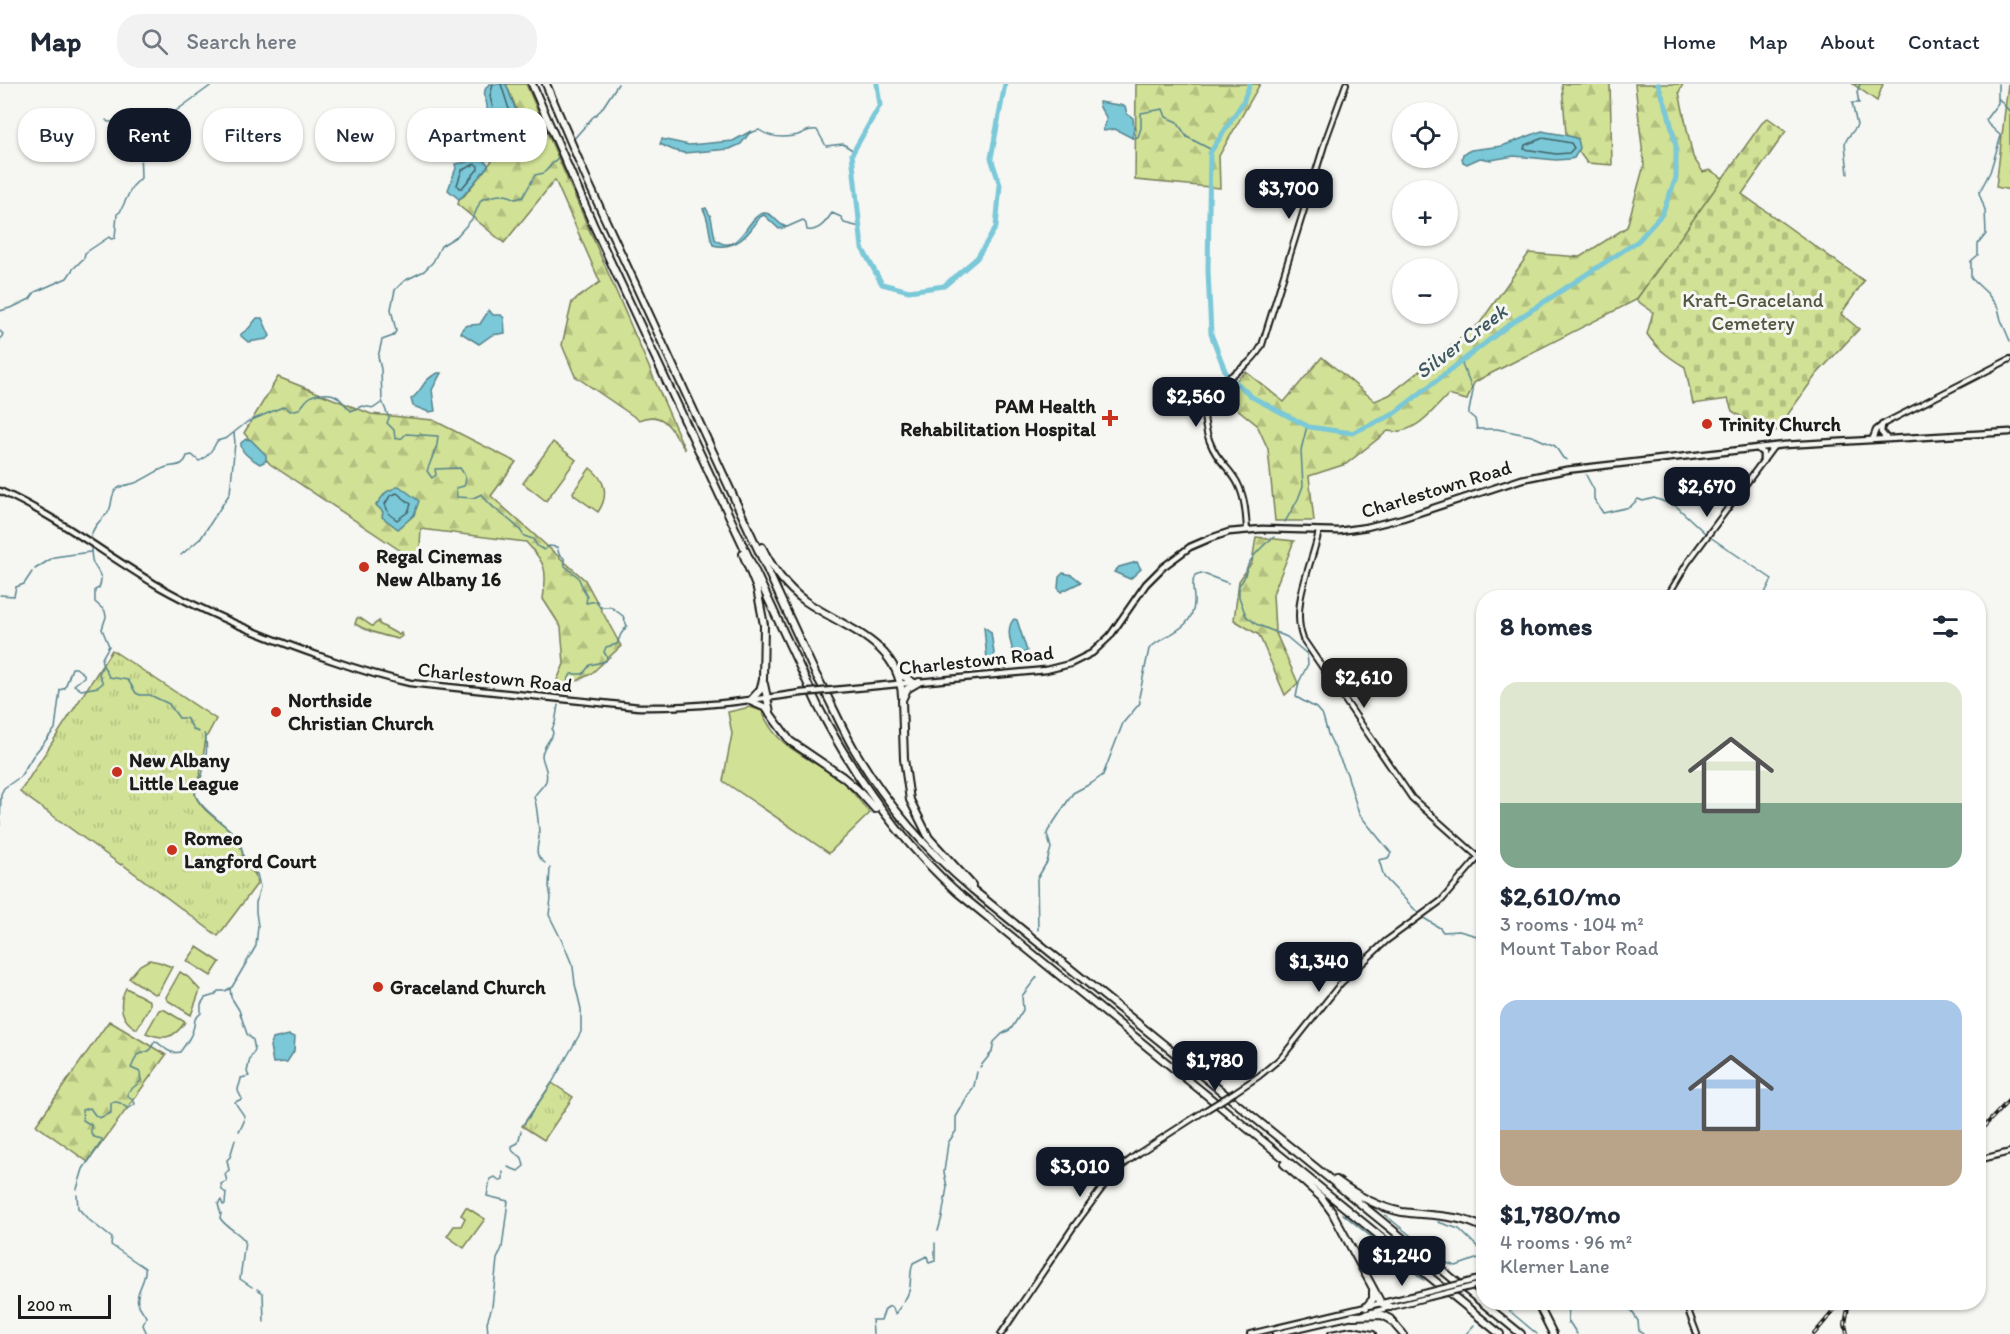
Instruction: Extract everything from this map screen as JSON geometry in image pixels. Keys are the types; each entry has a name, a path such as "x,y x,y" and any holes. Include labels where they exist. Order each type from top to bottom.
{"highway":[{"path":"532,84 566,164 831,732 864,787 906,842"},
{"path":"546,84 576,154 832,707 874,781 903,819 935,855 967,885 1476,1298"},
{"path":"709,471 759,598 764,625 763,680 771,714"},
{"path":"733,494 768,558 784,582 805,601 874,642 895,670 902,700 906,781 910,800 923,829 954,867 1019,928"},
{"path":"895,670 916,682 907,689 902,700"},
{"path":"763,680 760,690 750,700 766,708 790,741 850,783 957,892 1500,1334"},
{"path":"1256,1136 1259,1142 1327,1204 1342,1227 1373,1290 1385,1305 1388,1318"},
{"path":"1291,1148 1355,1194 1371,1202 1402,1212 1457,1218 1476,1225"},
{"path":"1366,1306 1372,1299 1373,1290"},
{"path":"1491,1310 1521,1334"},
{"path":"1541,1310 1553,1334"},
{"path":"1353,1316 1378,1314 1388,1318 1403,1334"}],"main road":[{"path":"1882,425 1881,434 1888,438"},
{"name":"Charlestown Road","path":"0,491 40,512 158,586 223,620 280,643 390,679 629,706 676,706 1046,670 1078,661 1105,642 1150,579 1173,558 1210,538 1248,530 1319,531 1352,529 1379,524 1511,482 1547,473 1775,446 2010,432"},
{"path":"1757,448 1763,453 1763,460"}],"street":[{"path":"1248,530 1244,500 1239,486 1217,455 1208,436 1206,403 1211,394 1255,357 1265,336 1326,139 1346,84"},
{"path":"1872,440 1874,433 1882,425 2010,360"},
{"path":"1671,590 1688,562 1775,446"},
{"path":"1319,531 1299,607 1299,620 1304,639 1412,798 1476,855"},
{"path":"1001,1334 1074,1226 1114,1172 1139,1153 1259,1076 1282,1057 1341,983 1386,941 1446,896 1476,859"},
{"path":"1986,1158 2010,1152"},
{"path":"1250,1334 1282,1331 1353,1316 1424,1293 1476,1280"},
{"path":"1275,1334 1366,1306 1430,1297 1476,1286"},
{"path":"1689,1310 1697,1334"},
{"path":"1331,1334 1352,1330 1373,1334"}],"green space":[{"path":"506,84 526,84 536,108 516,108"},
{"path":"1136,84 1260,84 1219,156 1220,188 1135,180"},
{"path":"1562,84 1610,84 1612,165 1587,163 1566,134"},
{"path":"1635,84 1683,84 1679,92 1693,157 1703,172 1710,170 1723,178 1636,300 1482,378 1474,383 1467,400 1448,395 1414,426 1397,432 1388,431 1346,464 1309,476 1314,521 1275,521 1268,449 1257,425 1219,394 1246,372 1284,402 1322,357 1375,401 1389,395 1480,323 1529,253 1580,257 1627,227 1644,165"},
{"path":"1853,84 1883,84 1877,101"},
{"path":"2008,84 2010,84 2010,190 1996,187"},
{"name":"Kraft-Graceland Cemetery","path":"1768,118 1786,131 1742,194 1864,281 1841,314 1859,329 1816,375 1776,431 1766,432 1732,411 1728,399 1693,404 1685,367 1664,353 1647,334 1653,312 1636,300 1764,120"},
{"path":"547,132 685,450 672,429 662,420 648,417 639,420 575,376 562,345 572,302 600,282 555,180 504,243 458,205 459,199 464,196 491,162 547,162"},
{"path":"278,377 371,414 433,420 516,462 491,496 585,580 621,646 591,674 559,690 554,687 564,664 561,627 543,599 545,574 542,562 526,542 421,529 419,563 270,464 244,433"},
{"path":"553,442 576,460 546,501 523,483"},
{"path":"590,468 600,478 604,488 604,500 598,512 573,492"},
{"path":"1256,537 1294,541 1273,594 1275,631 1298,683 1285,695 1259,635 1234,620 1239,581 1252,562"},
{"path":"357,618 372,626 379,621 379,624 399,635 401,633 402,636 398,639 371,631 355,624"},
{"path":"112,650 216,719 206,738 195,795 204,809 230,830 240,843 245,866 255,874 257,884 218,936 20,792"},
{"path":"750,707 762,711 769,725 786,744 842,781 870,813 829,853 723,781 732,734 728,712"},
{"path":"197,947 220,962 211,976 187,961"},
{"path":"149,960 172,967 158,993 154,994 129,978 140,965"},
{"path":"180,972 200,990 191,1015 167,1000 166,997"},
{"path":"126,988 150,1001 150,1006 137,1029 127,1021 122,1011 123,994"},
{"path":"163,1009 185,1022 181,1028 168,1037 146,1033 159,1010"},
{"path":"109,1021 166,1055 88,1162 36,1125"},
{"path":"552,1083 573,1097 544,1140 522,1126"},
{"path":"466,1207 485,1219 464,1248 447,1236 454,1226 461,1226 465,1218 461,1215"}],"water":[{"path":"489,84 506,84 515,108 487,108 485,92"},
{"path":"1099,102 1125,106 1127,114 1133,118 1132,138 1115,129 1104,131 1106,116"},
{"path":"751,131 741,144 730,149 684,153 660,144 662,139 689,145 733,141"},
{"path":"1542,131 1578,139 1580,148 1574,158 1556,160 1514,156 1491,160 1480,158 1467,164 1463,162 1463,154 1471,150 1502,146"},
{"path":"486,162 488,166 459,199 448,190 456,168 455,164"},
{"path":"706,208 711,217 715,239 723,244 730,244 737,240 758,216 764,213 770,214 780,224 787,227 779,229 764,215 741,240 728,246 713,245 703,209"},
{"path":"489,310 493,315 501,315 504,318 505,333 492,335 479,344 461,333 466,326 480,324"},
{"path":"257,318 262,318 270,336 267,339 248,342 241,334"},
{"path":"441,373 432,390 435,411 429,412 413,406 411,399 429,378"},
{"path":"246,439 251,440 266,455 266,461 260,464 244,453 241,443"},
{"path":"399,486 419,501 414,515 398,529 382,517 383,512 376,505 386,492"},
{"path":"1137,562 1141,569 1130,579 1114,572 1119,567"},
{"path":"1063,573 1072,575 1081,582 1061,592 1058,588 1059,577"},
{"path":"1014,619 1017,620 1027,651 1017,657 1014,655 1010,636 1010,627"},
{"path":"984,627 991,632 995,660 988,661 987,659"},
{"path":"289,1035 295,1037 294,1051 287,1062 273,1063 270,1046 273,1039"}],"waterway":[{"path":"0,311 30,299 35,292 67,278 84,258 85,253 109,237 115,238 117,214 132,187 141,178 140,149 151,142 152,138 149,135 151,129 213,84"},
{"path":"572,141 601,110 618,84"},
{"name":"Silver Creek","path":"877,84 880,105 852,154 862,248 882,284 909,291 944,286 977,258 996,227 1000,185 991,158 1005,84"},
{"name":"Silver Creek","path":"1250,84 1243,102 1210,153 1208,271 1211,334 1226,373 1252,397 1309,427 1352,433 1392,415 1510,324 1638,241 1662,214 1676,178 1676,146 1658,84"},
{"path":"1848,174 1845,144 1857,125 1852,103 1859,103 1857,92 1860,84"},
{"path":"1998,84 1998,103 1986,119 1988,124 2001,136 1990,172 1979,193 1985,210 1986,234 1978,244 1978,255 1971,261 1971,278 1987,293 1998,308 2010,341"},
{"path":"1999,99 2010,112"},
{"path":"1132,138 1138,137 1141,128 1141,113 1163,109 1166,117 1177,122 1187,137 1212,150"},
{"path":"750,133 759,130 768,135 787,137 809,130 817,130 826,146 843,144 854,151"},
{"path":"560,695 571,674 583,674 590,665 606,661 607,657 604,652 606,647 617,644 627,626 623,616 611,607 600,607 597,601 586,603 587,597 578,577 565,566 564,558 559,554 557,547 549,546 544,550 537,546 533,539 524,536 482,494 473,498 457,497 456,488 464,486 466,481 460,468 435,469 436,475 432,478 427,471 438,436 406,434 402,438 395,439 394,430 387,423 389,418 382,401 381,369 378,357 382,340 393,336 396,331 391,309 395,290 404,281 424,271 433,262 441,246 457,236 473,218 481,200 498,195 515,199 523,197 535,175 544,173 561,154"},
{"path":"787,227 803,220 807,230 815,229 832,213 841,217 844,223 860,227"},
{"path":"0,331 3,334 0,340"},
{"path":"1461,362 1473,391 1469,414 1475,419 1477,429 1497,429 1532,436 1555,446 1567,460"},
{"path":"91,541 94,529 109,511 113,494 117,489 133,484 164,468 183,463 187,456 192,455 199,461 202,460 210,453 217,441 227,438 247,422 285,406 290,411 299,409 310,397 318,394 336,396 351,411 362,406 374,408 381,403"},
{"path":"1285,522 1303,486 1301,450 1307,426"},
{"path":"181,555 201,538 230,493 234,433"},
{"path":"1586,475 1594,490 1594,499 1603,513 1630,507 1638,499 1643,501 1654,498 1676,506 1705,533"},
{"path":"1239,585 1252,559 1274,537"},
{"path":"1710,537 1772,579 1766,590"},
{"path":"91,546 92,561 101,581 99,588 95,590 95,602 105,611 106,617 102,629 109,646 102,662 109,677 128,680 136,693 150,695 169,704 179,718 186,718 194,730 199,732"},
{"path":"35,569 54,557 90,552"},
{"path":"0,595 14,596 16,587 24,584 32,572"},
{"path":"1038,930 1037,879 1047,862 1051,848 1048,831 1073,793 1103,775 1123,723 1140,703 1139,697 1149,649 1184,626 1189,620 1194,599 1195,575 1201,573 1228,583"},
{"path":"1239,586 1239,597 1246,616 1256,624 1287,637 1307,654 1308,664 1299,682 1296,697 1316,708 1323,716 1328,734 1347,774 1359,814 1391,853 1388,858 1379,860 1384,877 1419,914"},
{"path":"0,825 1,794 4,788 20,777 33,756 55,729 60,690 65,688 72,668 84,674 84,677 74,685 81,690 98,687 103,683 99,674 102,667"},
{"path":"545,863 538,854 539,828 534,797 546,781 547,774 542,753 553,734 552,729 558,705"},
{"path":"77,1189 83,1169 102,1141 91,1134 91,1125 83,1120 82,1110 90,1108 99,1118 111,1113 113,1102 118,1102 128,1109 135,1104 128,1097 128,1092 141,1081 140,1072 131,1068 137,1055 149,1051 155,1041 169,1051 180,1052 190,1037 205,998 232,987 256,946 258,926 256,903 260,887 257,874 247,865 237,838 196,797 195,792 206,759 204,734"},
{"path":"524,1124 552,1083 581,1032 581,1009 573,967 549,915 550,868"},
{"path":"1422,917 1443,932 1459,931 1476,936"},
{"path":"980,1067 992,1052 994,1042 1011,1029 1023,1010 1022,996 1037,977"},
{"path":"230,988 231,997 239,1010 247,1034 253,1040 255,1050 250,1058 247,1072 249,1076 241,1078 238,1087 242,1099 235,1102 244,1115 239,1131"},
{"path":"938,1231 947,1187 944,1172 948,1143 956,1131 956,1117 974,1086 977,1072"},
{"path":"508,1167 518,1171 524,1166 522,1158 512,1149 512,1146 518,1143 521,1131"},
{"path":"235,1140 227,1160 229,1170 225,1174 227,1181 221,1184 222,1190 226,1193 225,1204 223,1205 221,1200 218,1204 220,1218 245,1241 240,1279 252,1287"},
{"path":"488,1334 487,1322 492,1307 497,1259 502,1248 508,1201 487,1196 490,1179 495,1177 500,1181 503,1180 503,1172"},
{"path":"77,1195 78,1208 112,1238 111,1245 145,1268 138,1298 146,1317 143,1325 147,1334"},
{"path":"1343,1214 1424,1280"},
{"path":"1385,1215 1441,1260"},
{"path":"1438,1222 1459,1229 1476,1245"},
{"path":"903,1302 910,1288 913,1263 927,1256 929,1263 935,1261 935,1243"},
{"path":"1440,1261 1456,1266 1476,1259"},
{"path":"257,1289 263,1293 264,1322"},
{"path":"873,1334 872,1320 881,1320 885,1309 890,1306 895,1314 901,1306"},
{"path":"1508,1310 1537,1334"},
{"path":"1568,1323 1569,1310"},
{"path":"1631,1310 1638,1321 1639,1331 1643,1334"},
{"path":"1568,1320 1577,1334"},
{"path":"1466,1334 1474,1325"}],"railway":[{"path":"1986,1124 2010,1099"},
{"path":"1814,1334 1834,1310"},
{"path":"1847,1334 1845,1324 1848,1310"}],"place":[{"name":"PAM Health Rehabilitation Hospital","path":"1110,418"},
{"name":"Trinity Church","path":"1707,424"},
{"name":"Regal Cinemas New Albany 16","path":"364,567"},
{"name":"Northside Christian Church","path":"276,712"},
{"name":"New Albany Little League","path":"117,772"},
{"name":"Romeo Langford Court","path":"172,850"},
{"name":"Graceland Church","path":"378,987"}]}
